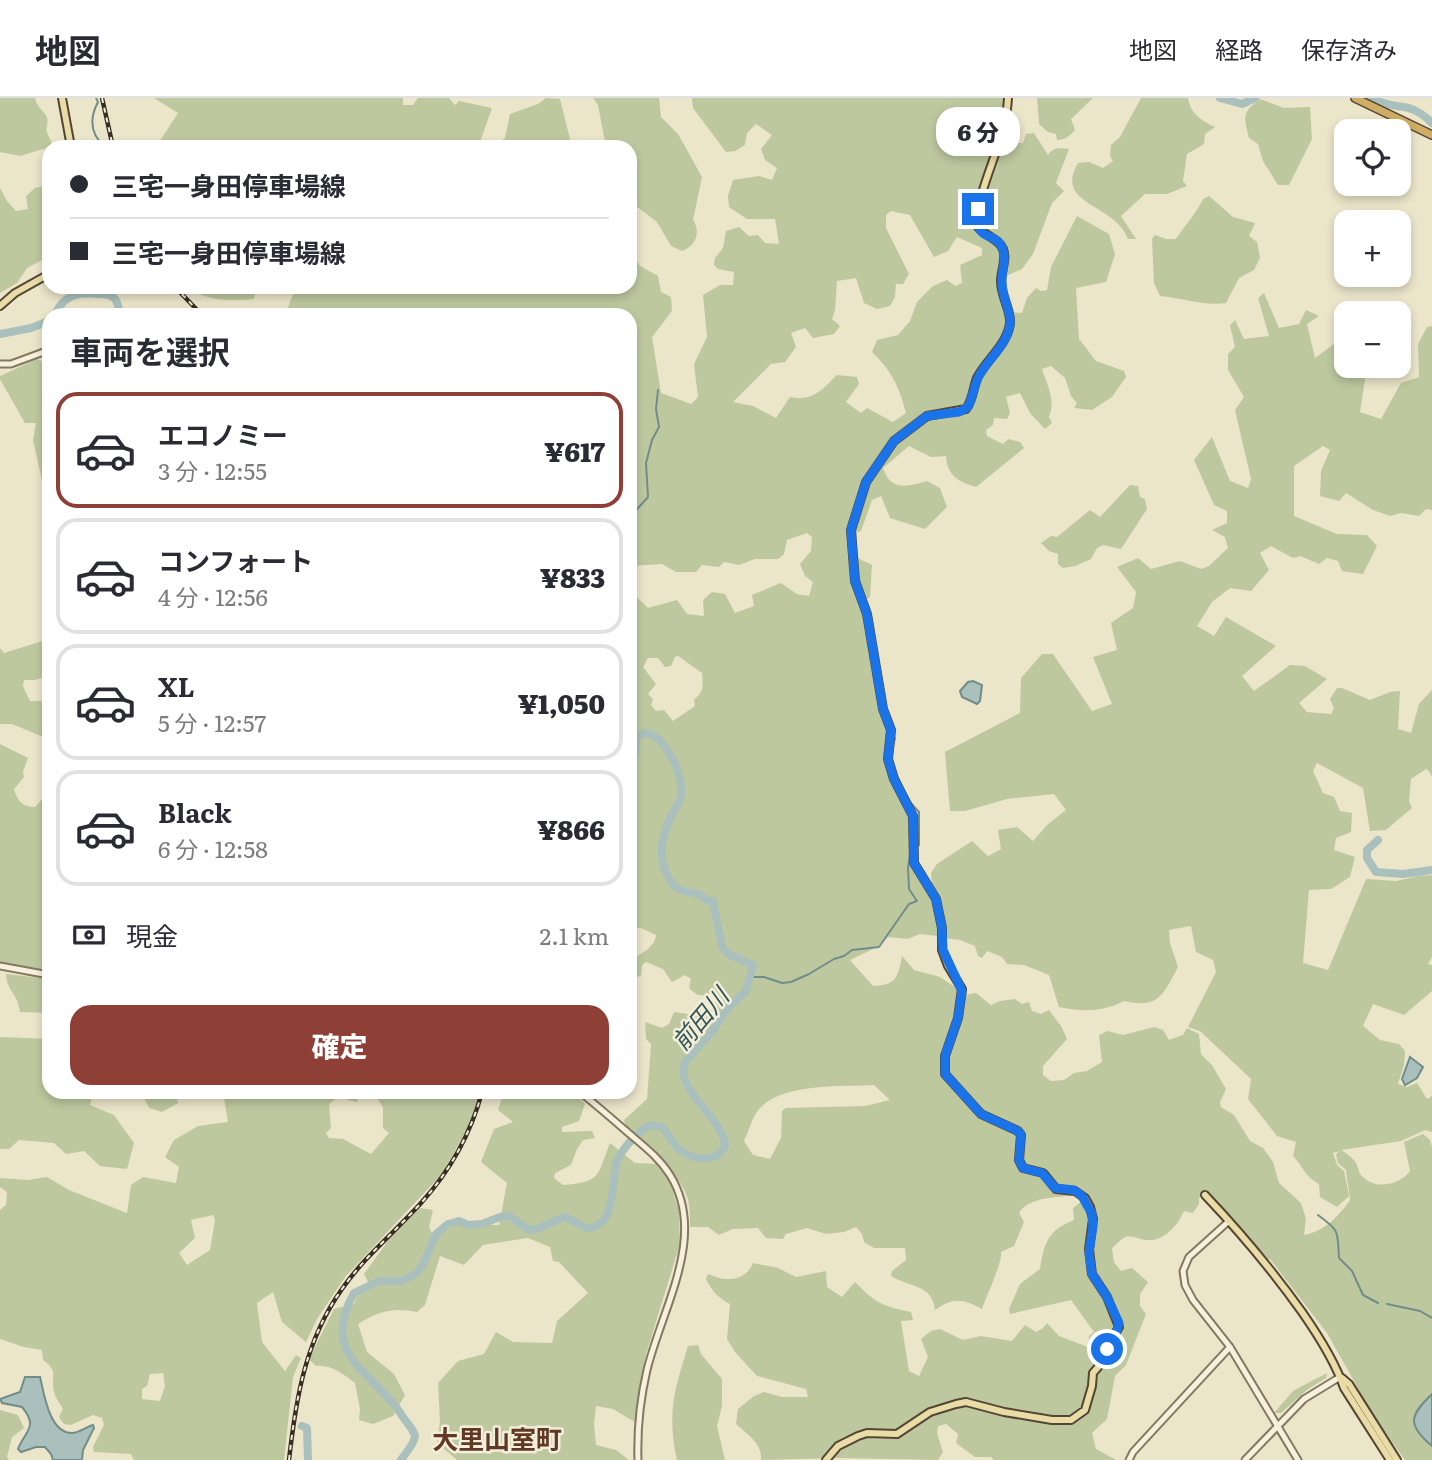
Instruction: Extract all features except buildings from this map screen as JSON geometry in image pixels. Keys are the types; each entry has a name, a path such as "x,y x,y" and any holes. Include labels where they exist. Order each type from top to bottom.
{"highway":[{"path":"1356,98 1432,135"}],"main road":[{"path":"62,98 70,140"},
{"path":"826,1460 838,1446 858,1436 867,1433 897,1434 930,1412 966,1402 1004,1412 1052,1420 1071,1420 1084,1410 1092,1386 1093,1373 1105,1359 1108,1346 1119,1327 1107,1297 1092,1274 1089,1249 1093,1219 1085,1198 1074,1190 1056,1189 1042,1173 1023,1168 1019,1160 1021,1135 1018,1131 981,1114 945,1074 945,1056 958,1018 962,991 943,950 936,899 914,863 913,816 894,779 888,759 891,730 884,714 869,622 855,581 852,558 852,524 862,490 871,472 894,441 922,420 935,414 959,412 968,407 977,379 1010,326 1009,310 1002,290 1001,277 1005,260 1003,250 997,241 982,233 976,224 984,182 1007,119 1008,98"},
{"path":"0,306 15,293 42,278"},
{"path":"1205,1195 1288,1292 1319,1338 1355,1406 1390,1460"},
{"path":"1340,1377 1349,1384 1397,1460"}],"street":[{"path":"0,364 10,364 42,353"},
{"path":"0,966 42,974"},
{"path":"588,1099 663,1165 682,1202 686,1230 683,1253 646,1372 638,1429 638,1460"},
{"path":"1229,1221 1191,1254 1183,1275 1187,1292 1230,1347 1298,1460"},
{"path":"1129,1460 1133,1452 1230,1347"},
{"path":"1245,1460 1304,1399 1340,1377"}],"green space":[{"path":"0,98 35,98 46,116 46,130 50,140 42,140 42,149 20,156 0,152"},
{"path":"154,98 403,98 403,105 413,105 418,98 449,98 455,105 459,101 492,108 481,140 161,140 178,113"},
{"path":"546,98 560,99 570,140 503,140 510,114 538,104"},
{"path":"593,98 659,98 661,117 678,134 702,177 693,220 697,234 687,249 682,251 671,246 657,222 637,207 637,140 605,140 598,105"},
{"path":"692,98 1007,98 1004,123 1009,128 1009,143 1023,143 1026,134 1034,133 1048,155 1057,149 1069,149 1056,183 1064,191 1052,203 1033,254 1022,269 1006,276 1007,286 1000,290 1003,305 1007,312 1022,313 1027,298 1036,288 1047,290 1051,267 1077,216 1109,234 1115,254 1106,282 1076,288 1079,339 1096,361 1124,371 1126,377 1112,397 1092,410 1074,408 1077,403 1071,396 1065,378 1051,366 1042,369 1051,399 1049,417 1052,423 1045,429 1030,413 1020,393 1006,397 1010,413 1007,419 994,418 993,425 986,430 987,436 1003,444 1008,439 1020,442 1024,448 976,487 964,483 951,473 946,456 931,457 909,446 883,468 886,475 890,481 900,485 927,481 940,488 947,507 925,529 890,518 881,496 872,500 861,531 849,535 849,554 872,565 870,597 861,603 868,629 880,709 888,729 887,766 910,820 911,863 934,903 938,922 938,936 920,934 908,939 888,937 877,947 850,960 873,986 892,982 902,956 914,970 940,977 958,989 958,1009 942,1073 950,1087 946,1060 961,1018 964,995 976,993 991,1005 1015,999 1022,1004 1029,1002 1032,1011 1041,1014 1049,1010 1067,1039 1043,1066 1043,1075 1051,1081 1064,1080 1102,1062 1099,1035 1108,1031 1123,1035 1154,1027 1163,1030 1169,1040 1183,1035 1187,1028 1199,1034 1201,1054 1212,1065 1226,1089 1220,1102 1221,1107 1234,1115 1250,1141 1263,1148 1273,1162 1279,1183 1301,1203 1306,1219 1304,1235 1330,1222 1350,1200 1346,1170 1338,1163 1336,1154 1340,1151 1333,1153 1337,1165 1344,1171 1349,1196 1337,1207 1320,1197 1319,1184 1307,1175 1293,1156 1296,1142 1277,1136 1248,1099 1251,1079 1200,1031 1188,1027 1216,972 1213,960 1196,952 1191,926 1169,930 1170,943 1178,967 1159,998 1145,1003 1124,1001 1092,1010 1059,1007 1049,975 1024,965 1007,964 1002,957 987,951 982,958 978,956 975,946 944,938 938,897 932,886 931,873 937,864 972,841 988,856 1001,849 998,830 1017,827 1033,841 1066,810 1054,794 1007,799 965,811 950,811 945,752 1020,713 1021,678 1042,654 1053,654 1092,711 1112,704 1093,657 1117,650 1111,623 1133,608 1136,592 1117,567 1138,558 1151,569 1180,561 1201,569 1209,566 1228,548 1225,537 1212,530 1227,523 1227,511 1214,505 1194,460 1212,437 1230,481 1248,488 1251,479 1235,410 1244,397 1228,370 1228,354 1235,347 1230,325 1235,320 1244,339 1269,336 1258,298 1264,293 1279,328 1299,324 1306,310 1319,316 1307,324 1315,358 1334,344 1334,378 1365,378 1360,412 1381,419 1401,383 1419,377 1418,344 1427,327 1432,326 1432,510 1426,509 1419,516 1401,513 1390,516 1373,510 1346,493 1339,501 1320,496 1321,471 1330,450 1323,446 1294,466 1294,516 1337,534 1367,535 1377,546 1363,574 1342,571 1338,561 1327,558 1319,564 1300,556 1293,558 1271,546 1260,553 1269,570 1251,591 1230,588 1212,602 1197,626 1214,636 1226,617 1276,646 1242,676 1254,691 1290,665 1305,666 1327,679 1299,703 1307,712 1331,714 1334,708 1330,699 1337,688 1370,700 1400,691 1398,729 1411,733 1419,704 1432,690 1432,777 1426,769 1411,779 1409,801 1412,808 1386,830 1370,831 1363,788 1317,763 1313,771 1323,793 1334,797 1340,811 1352,813 1351,832 1336,838 1334,850 1355,857 1350,877 1331,889 1309,890 1303,963 1328,970 1366,879 1396,881 1432,875 1432,957 1428,964 1432,965 1432,991 1404,1015 1373,1004 1363,1026 1380,1040 1399,1044 1405,1051 1398,1084 1407,1087 1417,1083 1427,1099 1432,1096 1432,1132 1425,1130 1401,1141 1341,1150 1354,1160 1366,1180 1387,1184 1400,1180 1410,1171 1404,1142 1423,1134 1430,1140 1432,1460 1405,1460 1373,1415 1327,1333 1270,1259 1268,1261 1206,1194 1199,1198 1199,1204 1193,1213 1184,1211 1178,1222 1165,1235 1153,1240 1128,1236 1112,1248 1114,1262 1121,1271 1132,1268 1148,1282 1140,1294 1140,1306 1146,1314 1126,1365 1115,1376 1107,1419 1092,1433 1096,1449 1116,1460 994,1460 991,1457 975,1457 956,1443 958,1434 946,1424 938,1426 937,1433 943,1452 938,1460 761,1460 757,1444 736,1424 738,1409 754,1396 764,1392 782,1397 808,1397 806,1389 757,1376 735,1352 727,1339 730,1304 713,1290 706,1279 708,1274 734,1279 745,1274 753,1263 778,1268 796,1277 826,1271 827,1287 842,1297 855,1282 880,1303 911,1312 913,1320 901,1321 909,1371 919,1376 928,1357 921,1339 931,1331 940,1329 963,1340 981,1336 1012,1341 1025,1325 1036,1332 1047,1323 1059,1336 1088,1347 1089,1336 1094,1332 1071,1300 1010,1314 1009,1309 1020,1284 1040,1269 1049,1238 1058,1228 1074,1220 1073,1208 1082,1201 1076,1195 1037,1201 1024,1207 1019,1213 1024,1222 1014,1246 1001,1252 997,1271 982,1309 969,1303 953,1301 935,1310 930,1295 925,1291 891,1276 892,1271 906,1260 905,1248 874,1248 864,1242 856,1227 844,1232 826,1234 807,1228 786,1234 783,1239 766,1238 758,1228 733,1229 719,1235 708,1227 690,1227 689,1204 680,1183 654,1152 626,1128 624,1120 647,1099 651,1044 646,1039 645,1022 662,1028 669,1024 674,1012 708,1016 717,996 713,992 698,995 689,988 691,979 685,975 672,982 663,969 646,962 642,965 641,976 637,977 637,956 650,947 656,935 637,928 637,598 648,608 677,600 687,614 704,616 703,600 712,592 725,594 735,613 754,606 752,595 781,583 797,594 809,596 813,582 805,576 800,564 811,551 812,537 807,533 787,540 784,554 778,559 755,559 739,565 724,562 719,567 702,565 696,572 676,572 662,564 637,566 637,308 288,308 293,294 637,294 637,261 640,266 658,276 661,292 671,297 672,311 652,337 661,393 691,404 698,397 694,364 707,337 703,295 720,285 733,285 734,272 718,269 714,265 715,258 723,248 726,231 739,227 749,236 758,235 765,243 779,244 775,219 747,219 729,207 728,196 733,180 759,176 772,180 777,168 765,160 761,149 772,135 756,124 747,133 745,145 735,151 726,152 693,108","holes":["891,211 910,215 934,257 948,251 957,237 982,248 982,255 960,265 962,283 955,286 947,280 933,286 917,302 910,321 898,335 877,340 872,352 894,380 906,413 893,422 867,408 861,413 846,402 859,384 857,377 837,375 811,396 790,397 776,418 753,406 733,402 771,364 785,362 796,347 791,333 805,328 813,338 834,334 840,326 832,319 837,281 856,278 864,303 877,309 890,306 895,297 896,284 903,284 909,274 886,228 886,215","678,656 702,673 703,684 700,694 694,699 695,706 673,721 664,710 656,711 651,705 653,699 648,694 656,684 643,667 648,658 658,658 665,667 671,666","874,1085 890,1100 865,1106 786,1108 782,1111 781,1138 770,1159 753,1155 744,1141 755,1115 764,1104 792,1092 809,1088"]},
{"path":"1037,98 1093,98 1071,119 1075,130 1067,137 1057,140 1056,134 1048,132 1039,124"},
{"path":"1141,98 1188,98 1197,116 1215,127 1205,134 1204,144 1187,154 1183,181 1187,186 1167,194 1145,194 1121,216 1136,239 1128,239 1112,218 1080,196 1074,188 1072,177 1078,163 1089,162 1103,168 1113,161 1110,156 1111,145 1120,137"},
{"path":"1260,99 1284,108 1310,107 1312,139 1289,185 1278,185 1263,161 1258,144 1249,138 1247,112"},
{"path":"42,186 42,260 27,268 17,283 0,293 0,188 16,211 28,209 26,196 35,188"},
{"path":"1209,196 1233,217 1255,223 1249,236 1257,242 1260,258 1254,270 1239,278 1226,303 1201,303 1160,296 1154,283 1152,239 1155,235 1176,239 1203,199"},
{"path":"200,294 255,294 254,299 237,300"},
{"path":"37,359 42,361 42,480 33,440 36,423 25,423 0,376"},
{"path":"1130,485 1138,486 1140,497 1145,499 1147,509 1121,549 1103,545 1097,548 1091,559 1075,566 1063,568 1058,564 1058,554 1049,551 1041,543 1051,536 1057,537 1090,510 1100,517"},
{"path":"42,641 42,678 24,680 23,686 30,701 42,701 42,736 12,724 0,724 0,648 4,653"},
{"path":"0,744 28,758 24,777 14,789 19,800 35,807 42,799 42,971 0,962"},
{"path":"6,974 42,978 42,1013 20,1012"},
{"path":"0,1037 42,1039 42,1099 91,1099 90,1105 114,1115 134,1143 127,1169 100,1166 84,1151 66,1154 54,1143 19,1140 9,1149 0,1149"},
{"path":"144,1099 177,1099 178,1103 162,1112 149,1108"},
{"path":"224,1099 335,1099 329,1104 331,1128 326,1133 329,1138 343,1139 371,1154 389,1133 383,1128 383,1107 378,1099 478,1099 468,1128 442,1174 345,1277 317,1319 306,1342 282,1322 273,1292 257,1303 262,1342 285,1371 296,1355 301,1358 293,1377 284,1460 134,1460 131,1454 94,1452 93,1447 104,1425 102,1418 93,1415 71,1425 64,1424 59,1417 63,1409 54,1392 53,1371 43,1360 42,1350 0,1339 0,1210 6,1205 7,1192 0,1187 0,1178 28,1180 47,1177 69,1190 127,1213 131,1185 143,1177 176,1183 179,1167 165,1157 174,1140 198,1126 228,1122","holes":["213,1215 215,1220 210,1250 187,1265 179,1253 195,1238 191,1220","163,1373 165,1386 160,1401 142,1399 142,1389 147,1386 150,1374"]},
{"path":"502,1099 580,1099 585,1104 579,1121 562,1127 562,1132 592,1131 595,1138 583,1140 571,1165 555,1173 554,1178 563,1185 592,1179 600,1170 610,1143 635,1163 658,1164 671,1185 679,1211 680,1244 646,1354 635,1422 613,1409 596,1406 596,1445 616,1450 629,1460 457,1460 443,1448 436,1453 440,1421 438,1383 458,1361 484,1354 496,1332 513,1342 552,1343 557,1321 588,1293 559,1262 553,1261 550,1247 528,1238 483,1245 464,1265 440,1256 425,1305 417,1312 386,1311 358,1324 367,1352 394,1374 405,1395 393,1416 373,1424 359,1420 360,1409 355,1383 332,1368 316,1366 309,1359 334,1309 354,1304 357,1296 371,1288 364,1274 388,1241 420,1208 433,1210 429,1227 432,1233 458,1225 499,1225 507,1183 481,1162 494,1129 513,1122 498,1110"},
{"path":"698,1345 701,1354 722,1379 722,1406 717,1426 725,1460 677,1460 672,1415 676,1389 688,1346"},
{"path":"1327,1373 1326,1378 1308,1389 1281,1413 1274,1413 1293,1391"},
{"path":"0,1410 18,1415 24,1428 12,1437 7,1457 9,1460 0,1460"}],"water":[{"path":"968,682 982,685 980,701 977,704 962,697 960,691"},
{"path":"1410,1057 1423,1067 1417,1078 1405,1085 1402,1079"},
{"path":"25,1377 40,1377 53,1420 64,1431 75,1433 93,1425 82,1460 53,1460 45,1447 21,1452 18,1449 29,1429 30,1419 22,1407 2,1403 0,1399 20,1392"},
{"path":"1432,1394 1432,1446 1418,1432 1414,1420 1419,1408"}],"waterway":[{"path":"96,98 98,102 92,126 98,140"},
{"path":"1220,98 1242,104 1255,98"},
{"path":"1371,98 1389,105 1409,108 1432,123"},
{"name":"前田川","path":"58,308 67,299 78,294"},
{"name":"前田川","path":"78,294 91,294"},
{"name":"前田川","path":"91,294 113,297 119,308"},
{"name":"前田川","path":"0,334 42,324"},
{"path":"637,509 648,497 646,463 652,440 659,427 656,409 658,390"},
{"name":"前田川","path":"401,1460 413,1442 413,1431 391,1401 354,1362 346,1348 342,1333 345,1315 354,1293 379,1281 401,1281 414,1275 422,1267 436,1234 448,1224 459,1221 468,1225 482,1224 509,1216 529,1230 564,1217 586,1228 598,1225 609,1210 619,1156 626,1146 650,1125 662,1127 677,1148 698,1158 711,1158 725,1146 717,1125 686,1084 685,1062 713,1031 728,1008 746,991 753,965 728,954 722,947 713,901 678,889 671,882 663,864 662,843 680,800 681,784 674,762 659,740 645,733 637,736"},
{"path":"892,750 895,738"},
{"path":"894,769 903,789"},
{"path":"908,800 919,812 919,845 916,848"},
{"path":"1378,840 1367,850 1367,858 1376,872 1403,874 1432,870"},
{"path":"752,977 764,977 782,983 791,982 852,950 879,947 909,904 917,901 909,889 908,867 911,850"},
{"path":"1318,1215 1334,1229 1339,1258 1352,1271 1363,1295 1378,1303"},
{"path":"1387,1304 1420,1311 1432,1318"},
{"name":"前田川","path":"302,1426 307,1428 308,1460"}],"railway":[{"path":"102,98 111,140"},
{"path":"182,294 195,308"},
{"path":"289,1460 304,1371 329,1309 360,1266 421,1203 441,1178 466,1137 480,1099"}],"district":[{"name":"大里山室町","path":"497,1437"}],"route":[{"path":"978,209 978,228 984,235 997,241 1003,250 1005,260 1001,277 1002,290 1009,310 1010,326 977,379 968,407 959,412 927,416 890,445 871,472 862,490 852,524 852,558 855,581 869,622 884,714 892,735 887,755 894,779 913,816 914,863 938,903 942,928 941,945 948,966 962,991 958,1018 945,1056 945,1074 981,1114 989,1120 1018,1131 1021,1135 1019,1160 1023,1168 1042,1173 1059,1190 1074,1190 1090,1207 1093,1219 1089,1249 1092,1274 1119,1323 1115,1337 1107,1349"}]}
